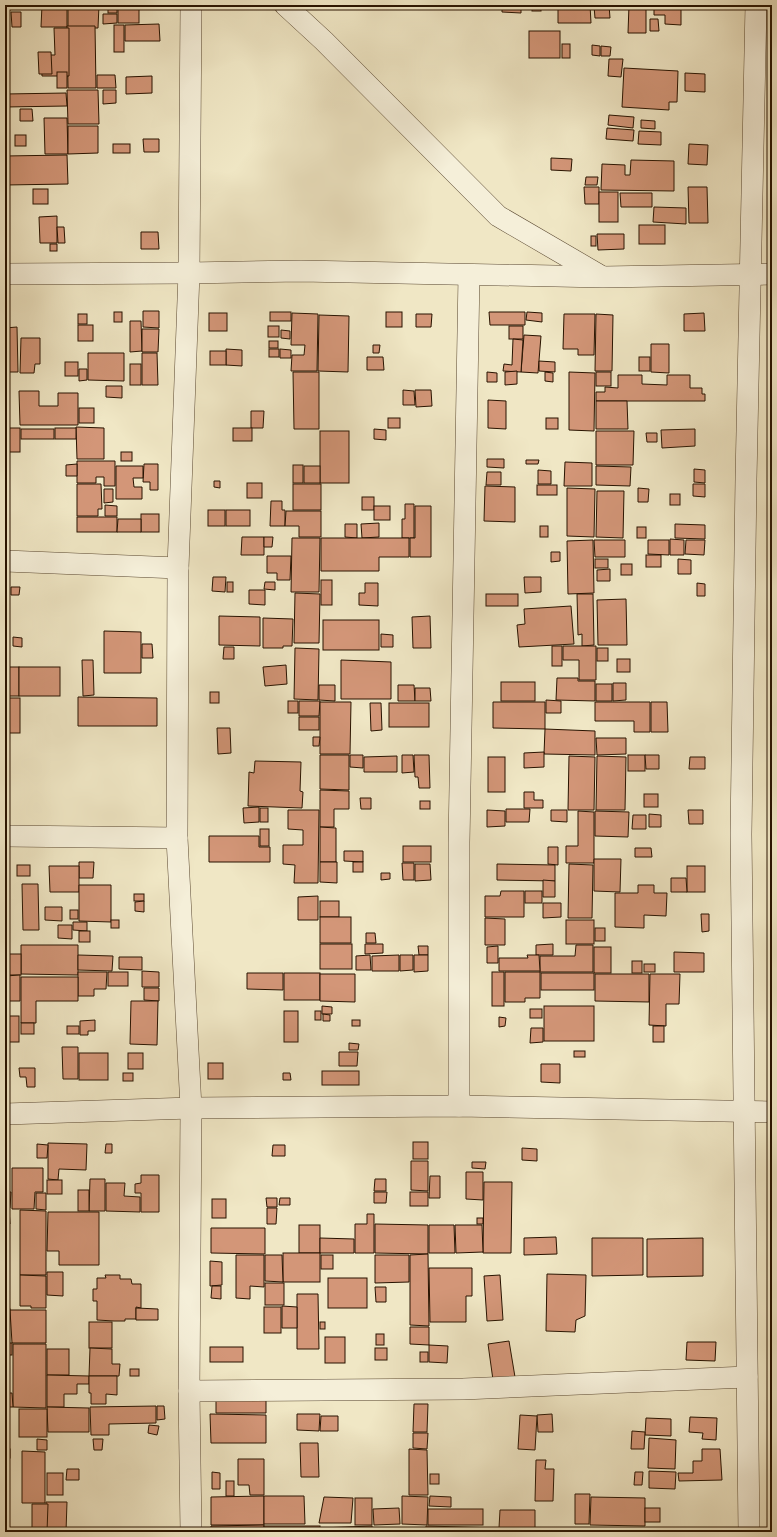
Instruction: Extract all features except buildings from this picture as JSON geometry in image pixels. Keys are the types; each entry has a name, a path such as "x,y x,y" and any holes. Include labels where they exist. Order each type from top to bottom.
{"street":[{"path":"191,5 190,273 178,568 176,838 191,1108 189,1391 192,1532"},
{"path":"285,5 324,41 498,216 603,277"},
{"path":"749,1532 742,834 750,274 756,5"},
{"path":"5,274 301,271 603,277 772,274"},
{"path":"460,1106 458,843 469,275"},
{"path":"5,561 178,568"},
{"path":"5,836 176,838"},
{"path":"5,1114 191,1108 460,1106 772,1112"},
{"path":"189,1391 463,1389 747,1377"}]}
